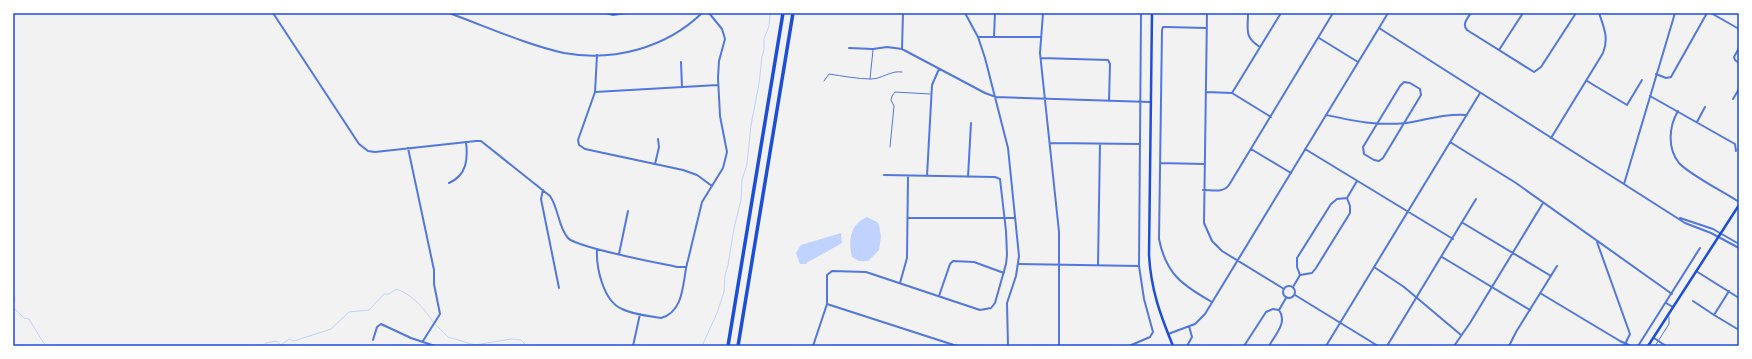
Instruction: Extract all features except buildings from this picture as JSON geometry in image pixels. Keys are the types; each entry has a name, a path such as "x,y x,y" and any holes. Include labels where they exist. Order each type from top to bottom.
{"highway":[{"path":"728,346 784,13"},
{"path":"738,346 793,13"}],"main road":[{"path":"1152,13 1150,102 1150,269 1151,283 1156,303 1172,346"},
{"path":"1648,346 1739,205"}],"street":[{"path":"273,13 319,86 362,147 372,152 478,141 484,144 543,190 555,204 565,234 569,240 576,244 597,249 677,267 685,267"},
{"path":"449,13 547,48 565,53 597,55 632,51 656,44 679,31 702,13"},
{"path":"606,13 613,16 626,13"},
{"path":"597,249 600,279 613,302 624,310 661,318 667,316 678,306 685,267 688,260 700,207 723,168 727,152 720,116 718,85 719,61 725,39 722,29 709,13"},
{"path":"902,49 903,13"},
{"path":"965,13 978,37 996,97 1008,148 1019,264 1007,303 1008,346"},
{"path":"994,36 995,13"},
{"path":"1043,13 1040,37 1041,58 1059,232 1059,346"},
{"path":"1129,346 1150,337 1153,332 1144,299 1139,266 1141,13"},
{"path":"1207,13 1204,223 1209,236 1216,247 1284,289"},
{"path":"1248,13 1248,37 1252,42 1260,47"},
{"path":"1232,93 1281,13"},
{"path":"1204,190 1220,190 1227,188 1333,13"},
{"path":"1168,334 1201,319 1388,13"},
{"path":"1471,13 1465,22 1465,27 1468,31 1532,71 1537,72 1576,13"},
{"path":"1499,50 1523,13"},
{"path":"1551,138 1588,81 1606,46 1606,34 1599,13"},
{"path":"1624,184 1675,13"},
{"path":"1656,74 1666,78 1671,77 1707,13"},
{"path":"1711,13 1739,30"},
{"path":"1206,28 1163,27 1159,239 1164,260 1180,282 1212,302"},
{"path":"1379,28 1687,224 1718,236 1739,248"},
{"path":"978,37 1040,37"},
{"path":"1319,38 1358,62"},
{"path":"849,48 873,49 887,47 902,49 985,94 996,97 1150,102"},
{"path":"1739,48 1734,57 1739,63"},
{"path":"597,55 595,92 578,140 579,145 585,149 691,173 712,186"},
{"path":"1041,58 1108,60 1110,64 1109,101"},
{"path":"681,62 682,87"},
{"path":"927,176 931,94 933,81 939,69"},
{"path":"1588,81 1627,105 1642,80"},
{"path":"1404,82 1407,82 1420,89 1422,92 1405,123 1383,158 1379,161 1367,156 1363,150 1376,125 1404,82"},
{"path":"595,92 718,85"},
{"path":"1733,99 1739,89"},
{"path":"1206,92 1232,93 1271,117"},
{"path":"1326,346 1480,93"},
{"path":"1650,96 1735,144 1736,151"},
{"path":"1697,122 1705,107"},
{"path":"1678,111 1672,122 1670,135 1672,149 1676,159 1687,169 1739,202"},
{"path":"1326,115 1376,125 1405,123 1451,115 1467,115"},
{"path":"968,177 970,122"},
{"path":"655,164 659,147 658,139"},
{"path":"449,183 460,178 463,173 468,153 466,142"},
{"path":"1450,142 1516,183 1542,203 1672,294"},
{"path":"1050,143 1139,144"},
{"path":"1098,265 1100,144"},
{"path":"408,148 434,270 434,284 440,310 438,317 423,341"},
{"path":"1252,148 1291,173"},
{"path":"1305,150 1453,239"},
{"path":"1160,164 1204,164"},
{"path":"813,346 827,304 828,275 832,271 863,271 980,310 992,308 995,304 1004,273 1007,255 1005,219 1000,179 995,177 884,175"},
{"path":"900,283 907,258 908,176"},
{"path":"1347,198 1357,181"},
{"path":"543,190 541,199 559,288"},
{"path":"1300,275 1297,267 1297,258 1331,204 1338,199 1347,198"},
{"path":"1300,275 1312,273 1350,213 1350,206 1347,198"},
{"path":"1387,346 1463,223 1476,199"},
{"path":"1454,346 1492,287 1542,203"},
{"path":"619,254 628,211"},
{"path":"908,218 1015,218"},
{"path":"1678,218 1721,233 1739,244"},
{"path":"1463,223 1551,276"},
{"path":"1597,241 1630,334 1625,345"},
{"path":"1638,346 1700,248"},
{"path":"1442,257 1530,310"},
{"path":"939,296 950,264 953,261 974,262 1004,273"},
{"path":"1019,264 1139,266"},
{"path":"1509,346 1557,266"},
{"path":"1374,267 1417,298 1462,335"},
{"path":"1696,270 1739,298"},
{"path":"1293,287 1300,275"},
{"path":"1284,289 1288,286 1293,287"},
{"path":"1293,287 1296,291 1295,295"},
{"path":"1284,289 1284,295 1286,298"},
{"path":"1714,315 1729,291"},
{"path":"1540,293 1625,345 1631,346"},
{"path":"1286,298 1290,299 1295,295"},
{"path":"1295,295 1378,346"},
{"path":"1279,310 1286,298"},
{"path":"1693,301 1739,330"},
{"path":"1666,303 1673,307"},
{"path":"827,304 957,346"},
{"path":"1244,346 1266,312 1273,309 1279,310"},
{"path":"1269,346 1282,324 1282,315 1279,310"},
{"path":"634,346 640,314"},
{"path":"373,340 377,327 381,324 435,346"},
{"path":"1187,346 1192,337 1188,326"},
{"path":"1654,338 1666,346"}],"lane":[{"path":"870,79 873,49"},
{"path":"824,81 829,74 870,79 881,78 896,71 902,72"},
{"path":"890,147 894,106 892,100 893,94 895,92 931,94"},
{"path":"1655,346 1669,324 1668,315"}],"water":[{"path":"867,217 877,222 879,225 881,236 879,250 868,261 859,261 852,257 850,245 851,239 857,224"},
{"path":"841,233 842,243 806,263 807,264 800,264 796,253 801,245"}],"waterway":[{"path":"702,346 717,313 724,292 725,275 741,200 742,180 747,164 751,125 764,50 764,39 769,26 770,13"},
{"path":"263,346 266,343 276,341 281,345 289,339 294,341 331,329 349,312 369,310 384,294 389,294 396,289 407,294 417,302 433,322"},
{"path":"13,296 15,298 13,305"},
{"path":"13,307 24,318 29,319 47,346"},
{"path":"435,324 448,337 475,345 511,339 521,340 527,346"}]}
